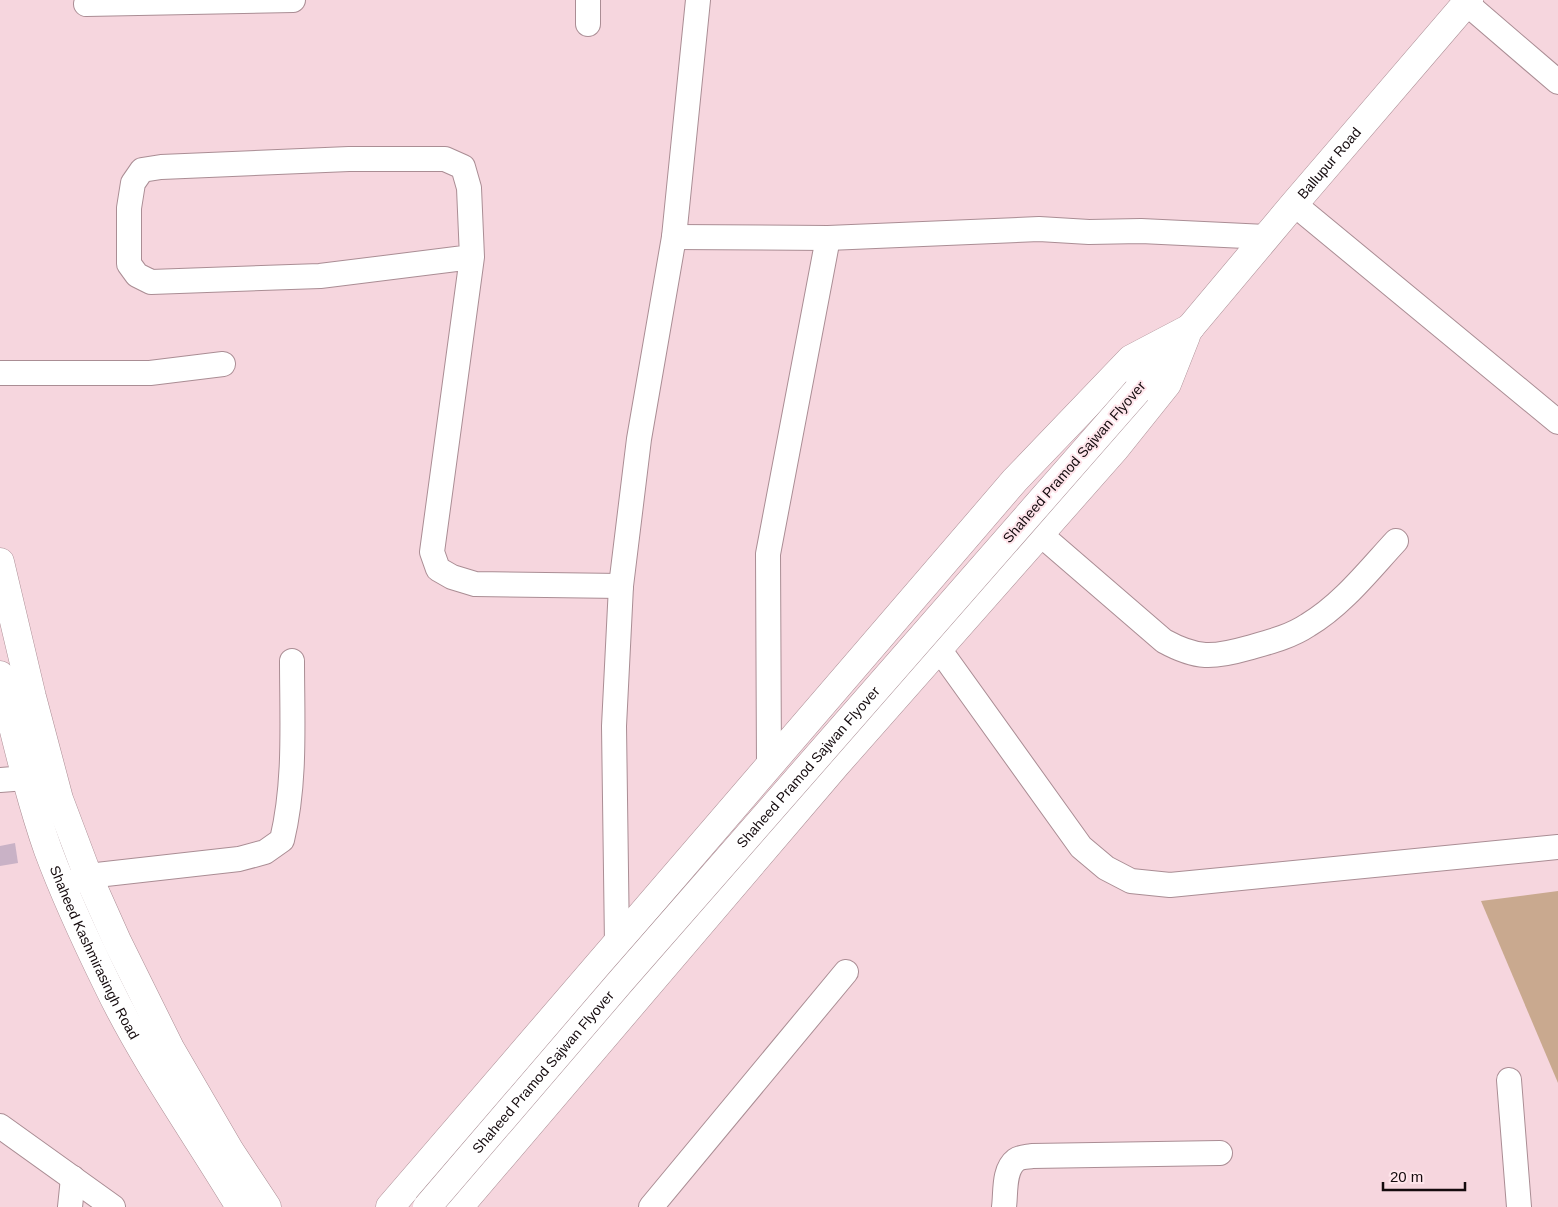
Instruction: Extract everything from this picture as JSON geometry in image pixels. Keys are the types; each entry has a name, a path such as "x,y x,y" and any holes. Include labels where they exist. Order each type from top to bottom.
{"street":[{"path":"86,4 293,0"},
{"path":"588,0 588,24"},
{"path":"617,944 614,726 621,586 639,439 674,237 698,0"},
{"path":"1468,2 1558,82"},
{"name":"Ballupur Road","path":"1190,328 1468,2"},
{"path":"472,257 320,276 151,282 137,275 129,264 130,208 133,183 142,170 161,167 349,159 445,159 463,167 469,188 472,257 432,552 438,569 452,577 475,584 621,586"},
{"path":"1294,204 1558,422"},
{"path":"674,237 828,238 1039,229 1089,232 1142,231 1266,237"},
{"path":"769,766 768,554 828,238"},
{"path":"459,1207 836,765 1115,449 1167,384 1190,328"},
{"path":"390,1207 1015,480 1131,359 1190,328"},
{"name":"Shaheed Pramod Sajwan Flyover","path":"427,1207 634,966 1190,328"},
{"path":"0,373 150,373 223,364"},
{"path":"1040,534 1164,642 1201,656 1225,655 1277,641 1308,625 1333,607 1396,541"},
{"name":"Shaheed Kashmirasingh Road","path":"0,562 32,697 59,799 88,876 117,941 170,1048 230,1151 267,1207"},
{"path":"939,649 1081,847 1106,868 1131,881 1170,885 1558,848"},
{"path":"63,886 88,876 240,859 265,852 282,840 287,819 291,753 292,661"},
{"name":"Shaheed Kashmirasingh Road","path":"0,675 13,779 48,849 108,987 143,1050 240,1207"},
{"path":"651,1207 846,972"},
{"path":"1509,1080 1519,1207"},
{"path":"0,1126 113,1207"},
{"path":"1004,1207 1007,1178 1010,1168 1017,1159 1032,1156 1220,1153"},
{"path":"70,1207 73,1178"}],"shaded area":[{"path":"1558,891 1558,1083 1481,901"}],"building":[{"path":"15,843 18,863 0,866 0,846"}]}
